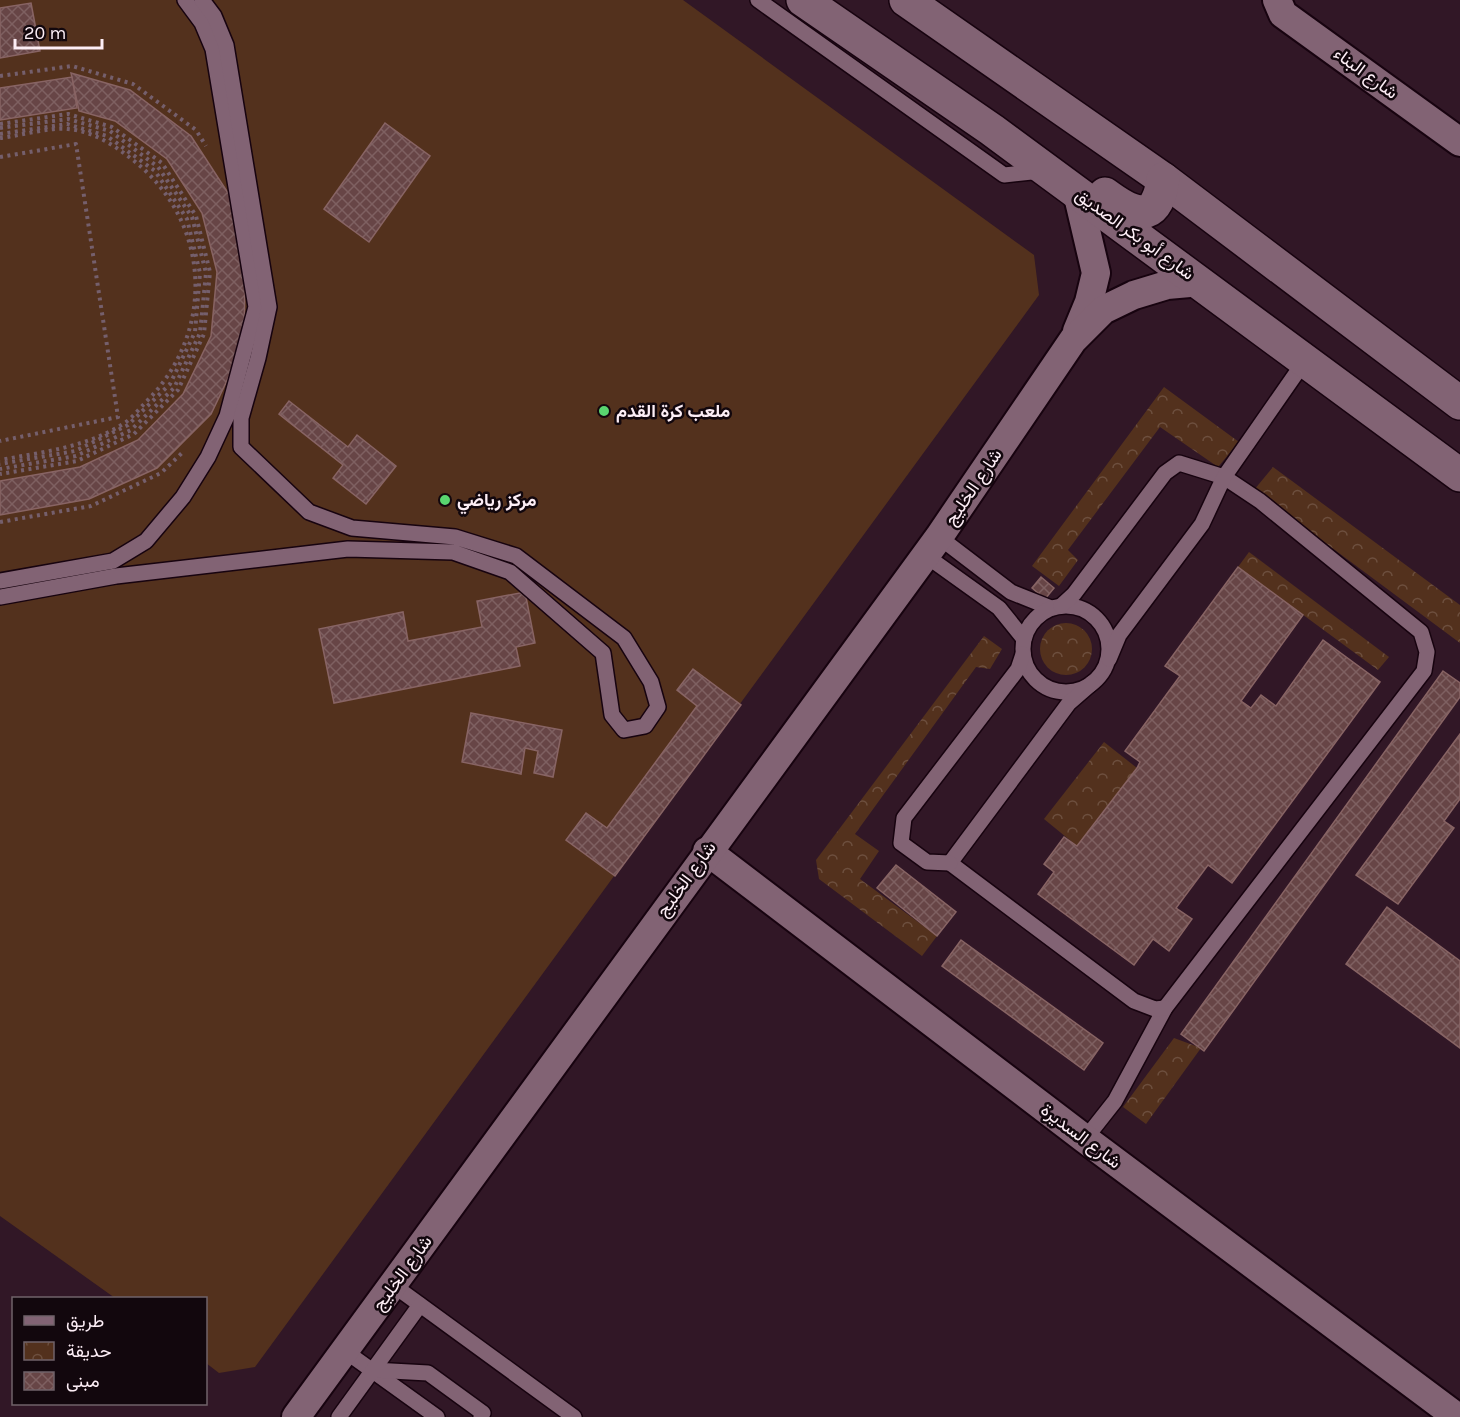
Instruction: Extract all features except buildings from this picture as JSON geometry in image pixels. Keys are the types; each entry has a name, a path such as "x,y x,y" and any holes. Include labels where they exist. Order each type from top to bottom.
{"street":[{"name":"شارع أبو بكر الصديق","path":"803,0 992,130 1202,282 1304,362 1368,406 1460,475"},
{"path":"906,0 1163,179 1460,403"},
{"path":"939,0 958,36"},
{"name":"شارع البناء","path":"1277,0 1283,14 1460,142"},
{"path":"992,130 1009,129 1026,135 1126,209 1142,213 1155,207 1163,179"},
{"name":"شارع الخليج","path":"1073,340 1089,302 1096,273 1077,192"},
{"name":"شارع الخليج","path":"306,1414 345,1351 707,851 932,546 1073,340 1102,310 1134,295 1167,285 1202,282"},
{"name":"شارع السديرة","path":"707,851 1085,1139 1457,1417"}],"lane":[{"path":"0,581 112,561 146,541 183,496 208,457 227,416 256,307 213,48 202,23 185,0"},
{"path":"0,597 116,576 348,549 453,552 510,572 603,653 612,715 624,730 645,726 658,707 651,682 624,638 516,556 455,537 352,528 309,512 241,447 241,418 258,358 269,307 226,45 214,16 202,0"},
{"path":"758,0 1004,175 1048,171"},
{"path":"950,863 1069,703 1103,672 1119,636 1202,524 1224,477 1304,362"},
{"path":"1085,1139 1115,1101 1165,1008 1424,671 1427,652 1421,632 1260,501 1224,477 1179,463 1165,473 1074,594 1056,607 1039,615 1030,625 1018,669 904,818 901,843 927,862 950,863 1134,1001 1155,1009 1165,1008"},
{"path":"932,546 1011,592 1056,607 1081,608 1096,617 1105,629 1110,643 1109,659"},
{"path":"932,546 999,608 1024,646 1027,669 1037,681 1050,689 1064,692 1079,690 1092,683"},
{"path":"393,1285 574,1417"},
{"path":"339,1417 420,1305"},
{"path":"345,1351 437,1417"},
{"path":"373,1370 428,1373 483,1413 481,1417"}],"path":[{"path":"0,76 72,66 133,84 196,130 208,149"},
{"path":"0,126 68,114 112,127 162,163 196,216 210,272 204,334 200,344 178,390 134,434 77,460 0,474"},
{"path":"0,126 68,119 110,131 159,166 192,217 206,273 200,333 174,388 132,430 76,456 0,470"},
{"path":"0,136 67,129 106,140 151,174 183,221 196,274 191,330 176,362 166,382 126,422 73,447 0,462"},
{"path":"0,157 76,144 118,417 0,441"},
{"path":"0,522 91,506 161,473 185,450"}],"green space":[{"name":"مركز رياضي","path":"0,0 683,0 1034,255 1039,295 255,1367 219,1373 207,1364 207,1297 114,1297 0,1216"},
{"path":"1164,387 1239,442 1218,467 1160,427 1068,550 1078,560 1059,586 1032,566"},
{"path":"1273,467 1460,605 1460,643 1254,490"},
{"path":"1249,552 1389,657 1378,670 1238,567"},
{"path":"1066,623 1076,625 1084,631 1090,639 1092,649 1090,659 1084,667 1076,673 1066,675 1056,673 1048,667 1042,659 1040,649 1042,639 1048,631 1056,625"},
{"path":"984,636 1002,649 990,669 976,667 855,834 879,851 860,879 937,936 922,956 819,879 816,860"},
{"path":"1104,742 1137,768 1077,846 1044,819"},
{"path":"1174,1038 1201,1048 1146,1124 1123,1107"}],"place":[{"name":"ملعب كرة القدم","path":"604,411"},
{"name":"مركز رياضي","path":"445,500"}]}
